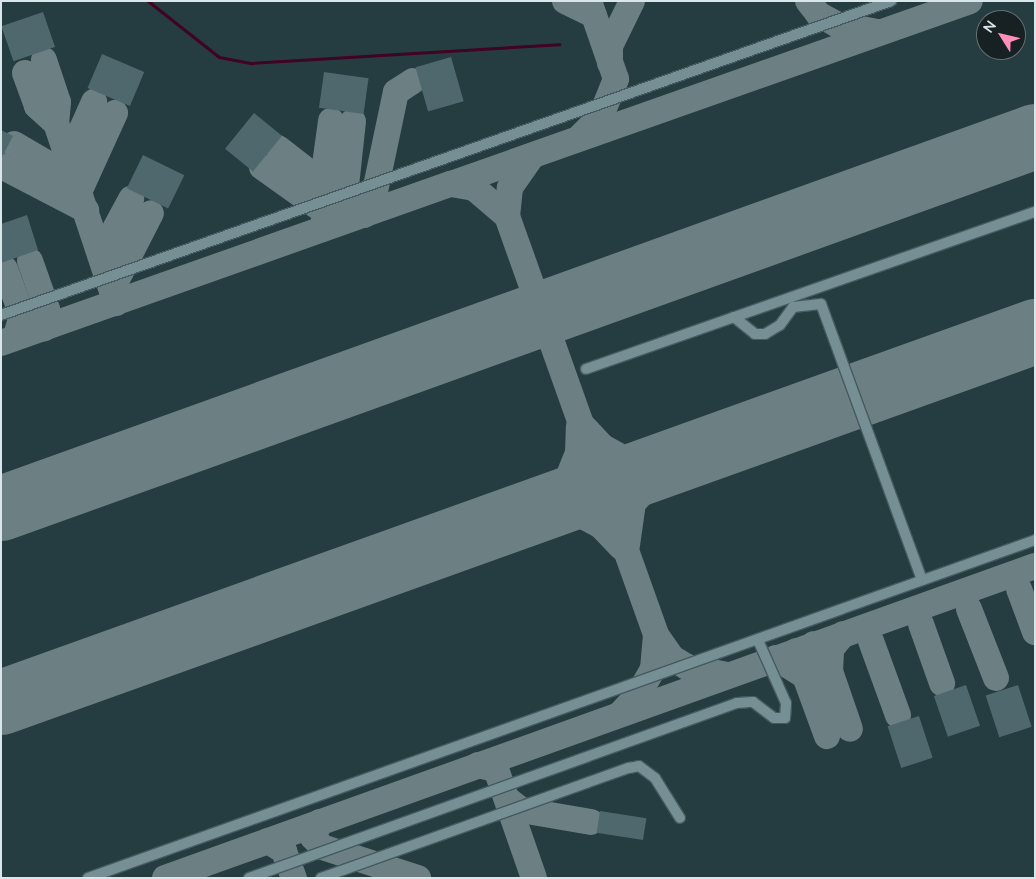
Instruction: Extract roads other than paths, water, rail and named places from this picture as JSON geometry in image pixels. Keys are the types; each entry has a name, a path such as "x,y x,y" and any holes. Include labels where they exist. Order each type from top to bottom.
{"lane":[{"path":"1,315 891,1"},
{"path":"586,370 1035,212"},
{"path":"734,317 756,334 765,334 780,325 793,307 821,304 922,580"},
{"path":"88,878 1035,540"},
{"path":"249,878 737,702 753,702 774,718 785,718 786,703 758,640"},
{"path":"321,878 639,766 655,778 680,818"}],"waterway":[{"path":"148,1 219,57 251,63 559,44"}]}
